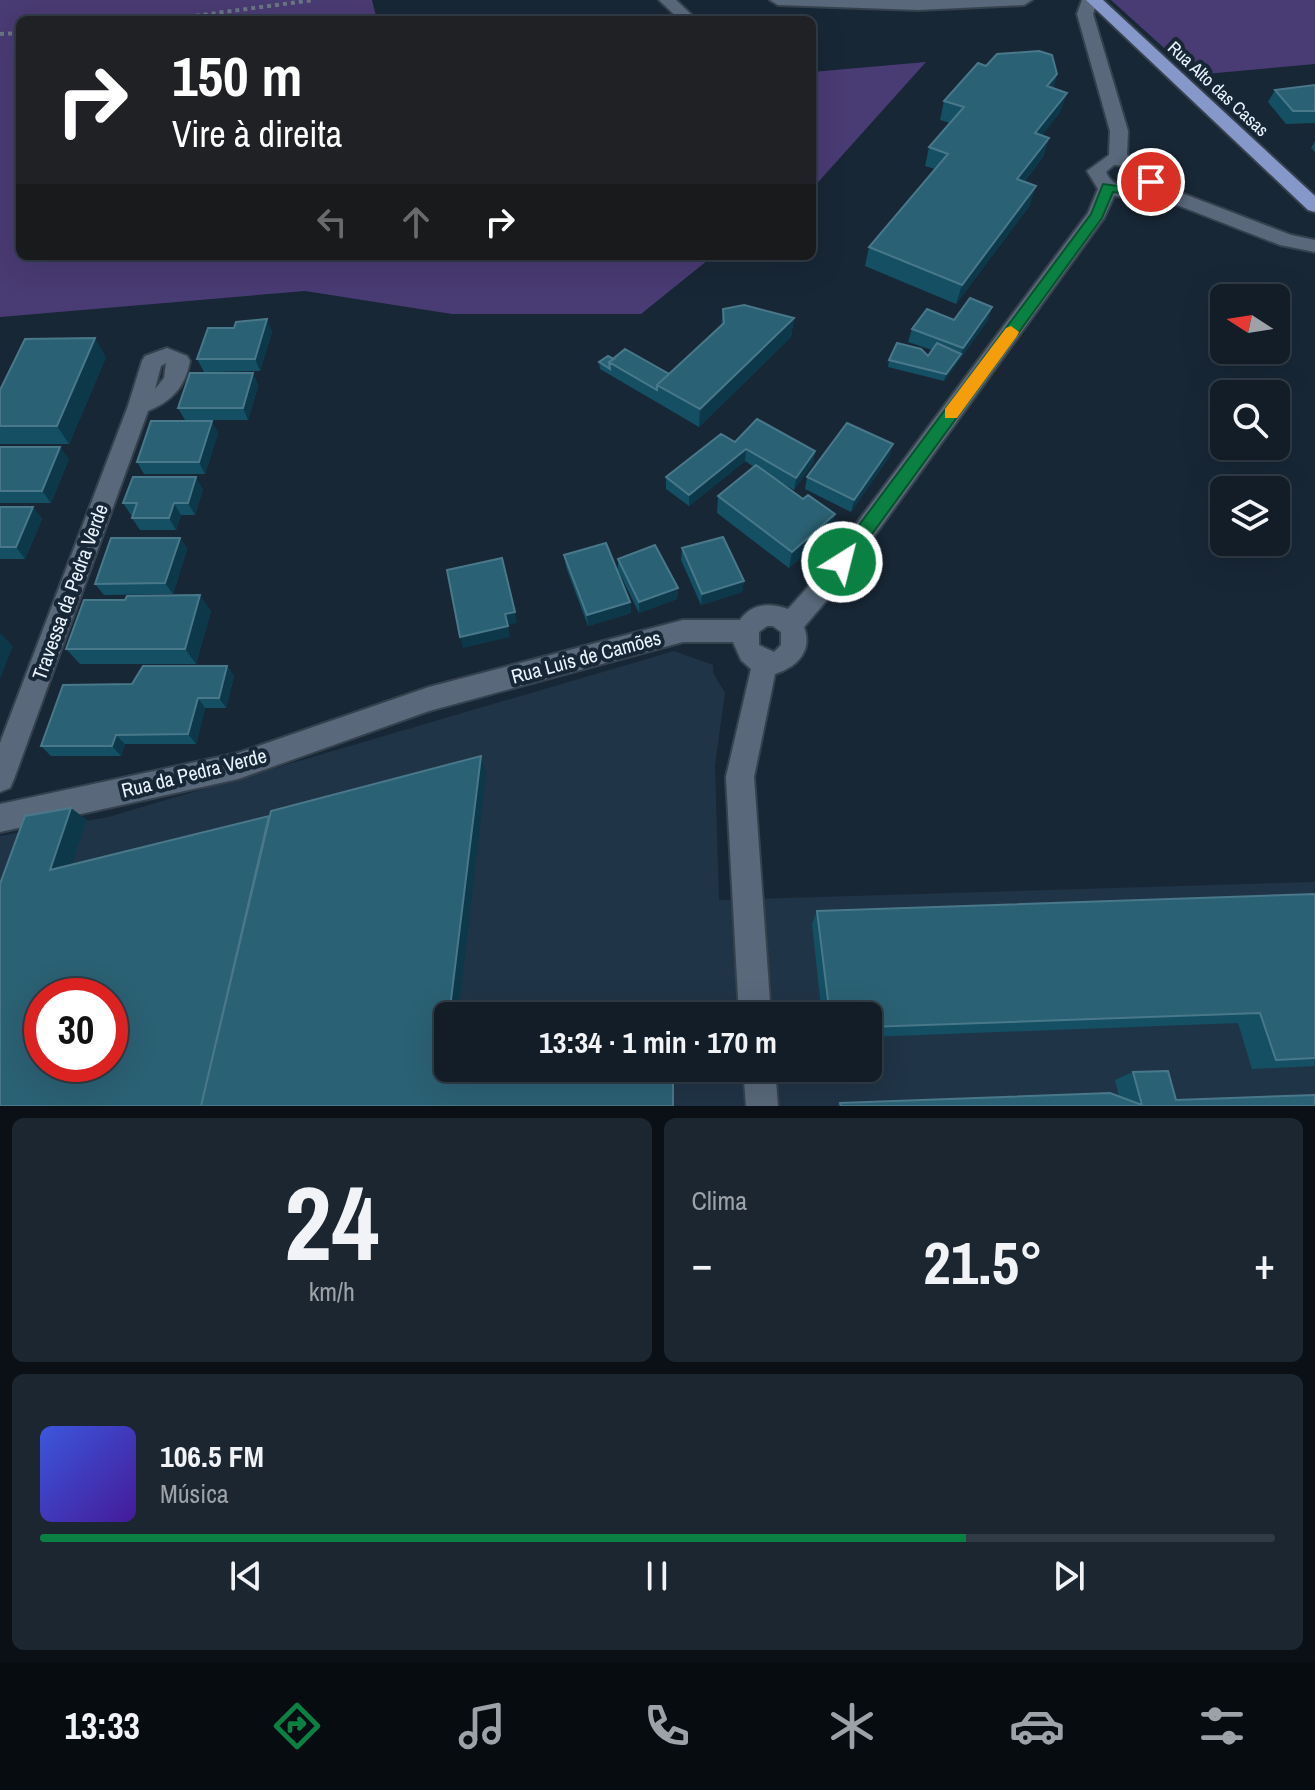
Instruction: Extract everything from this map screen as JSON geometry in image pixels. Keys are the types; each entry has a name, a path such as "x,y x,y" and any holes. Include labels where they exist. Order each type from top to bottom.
{"main road":[{"name":"Rua Alto das Casas","path":"1092,0 1315,206"}],"street":[{"path":"667,0 685,16"},
{"path":"778,0 918,5 1024,0"},
{"path":"1092,0 1085,14 1119,131 1118,159"},
{"path":"1148,187 1148,172 1135,163 1118,159 1103,162 1096,171 1108,187 1126,192 1148,187 1287,241 1315,246"},
{"path":"790,625 824,586 1097,214 1108,187"},
{"name":"Travessa da Pedra Verde","path":"0,779 139,406"},
{"path":"770,616 790,625 797,643 793,652 776,662 765,662 747,649 745,631 751,623 770,616"},
{"name":"Rua Luis de Camões","path":"429,699 683,631 745,631"},
{"path":"754,1002 740,777 765,662"},
{"name":"Rua da Pedra Verde","path":"0,818 238,766 429,699"},
{"path":"760,1082 762,1106"}],"path":[{"path":"194,16 314,0"}],"shaded area":[{"path":"0,0 372,0 376,16 16,16 16,260 708,260 641,314 452,314 305,291 0,317"},
{"path":"1111,0 1315,0 1315,64 1194,75"},
{"path":"926,62 816,185 816,72"},
{"path":"674,651 713,665 713,673 725,693 715,765 719,900 1315,882 1315,1106 0,1106 0,836 108,817"}],"building":[{"path":"1039,51 1052,55 1057,74 1047,86 1067,93 1035,133 1049,138 1017,179 1036,186 962,285 869,247 948,154 929,147 964,107 944,101 978,63 986,66 997,54"},
{"path":"1315,85 1315,111 1293,111 1275,90"},
{"path":"970,298 992,307 963,348 912,329 927,309 954,320"},
{"path":"744,305 794,318 700,409 657,385 724,323 723,309"},
{"path":"267,319 255,359 197,359 208,328 234,328 236,322"},
{"path":"95,338 57,426 0,426 0,390 25,339"},
{"path":"897,343 921,349 928,356 937,343 961,354 946,374 889,360"},
{"path":"625,349 669,374 657,385 657,390 609,362"},
{"path":"608,356 614,359 609,362 610,369 599,362"},
{"path":"190,373 253,373 243,408 178,408"},
{"path":"757,419 815,451 796,478 746,449 689,495 666,477 721,434 735,442"},
{"path":"151,421 212,421 199,462 137,462"},
{"path":"847,423 893,444 854,500 807,477"},
{"path":"0,447 60,447 42,491 0,491"},
{"path":"756,465 803,499 808,495 835,514 792,552 718,496"},
{"path":"133,477 196,477 188,503 174,503 169,518 132,518 137,503 123,503"},
{"path":"0,507 33,507 16,547 0,547"},
{"path":"723,537 744,581 702,594 682,548"},
{"path":"111,538 180,538 165,583 95,584"},
{"path":"606,543 630,602 587,615 564,555"},
{"path":"655,545 678,588 639,602 618,559"},
{"path":"502,558 515,612 505,614 508,626 460,637 447,570"},
{"path":"200,595 185,649 66,649 84,600"},
{"path":"143,666 227,666 219,698 198,698 188,734 116,735 112,746 41,746 63,685 132,684"},
{"path":"481,756 451,1002 434,1002 434,1082 673,1082 673,1106 201,1106 271,811"},
{"path":"71,808 50,870 269,816 201,1106 0,1106 0,884 25,816"},
{"path":"1315,894 1315,1058 1276,1060 1260,1013 882,1026 882,1002 828,1002 817,911"},
{"path":"1168,1071 1176,1100 1315,1095 1315,1106 841,1106 840,1103 1110,1093 1142,1105 1133,1072"}],"slow traffic":[{"path":"951,414 1011,332"}],"route":[{"path":"842,562 1097,214 1108,187 1116,191 1135,192 1148,187 1151,182"}]}
